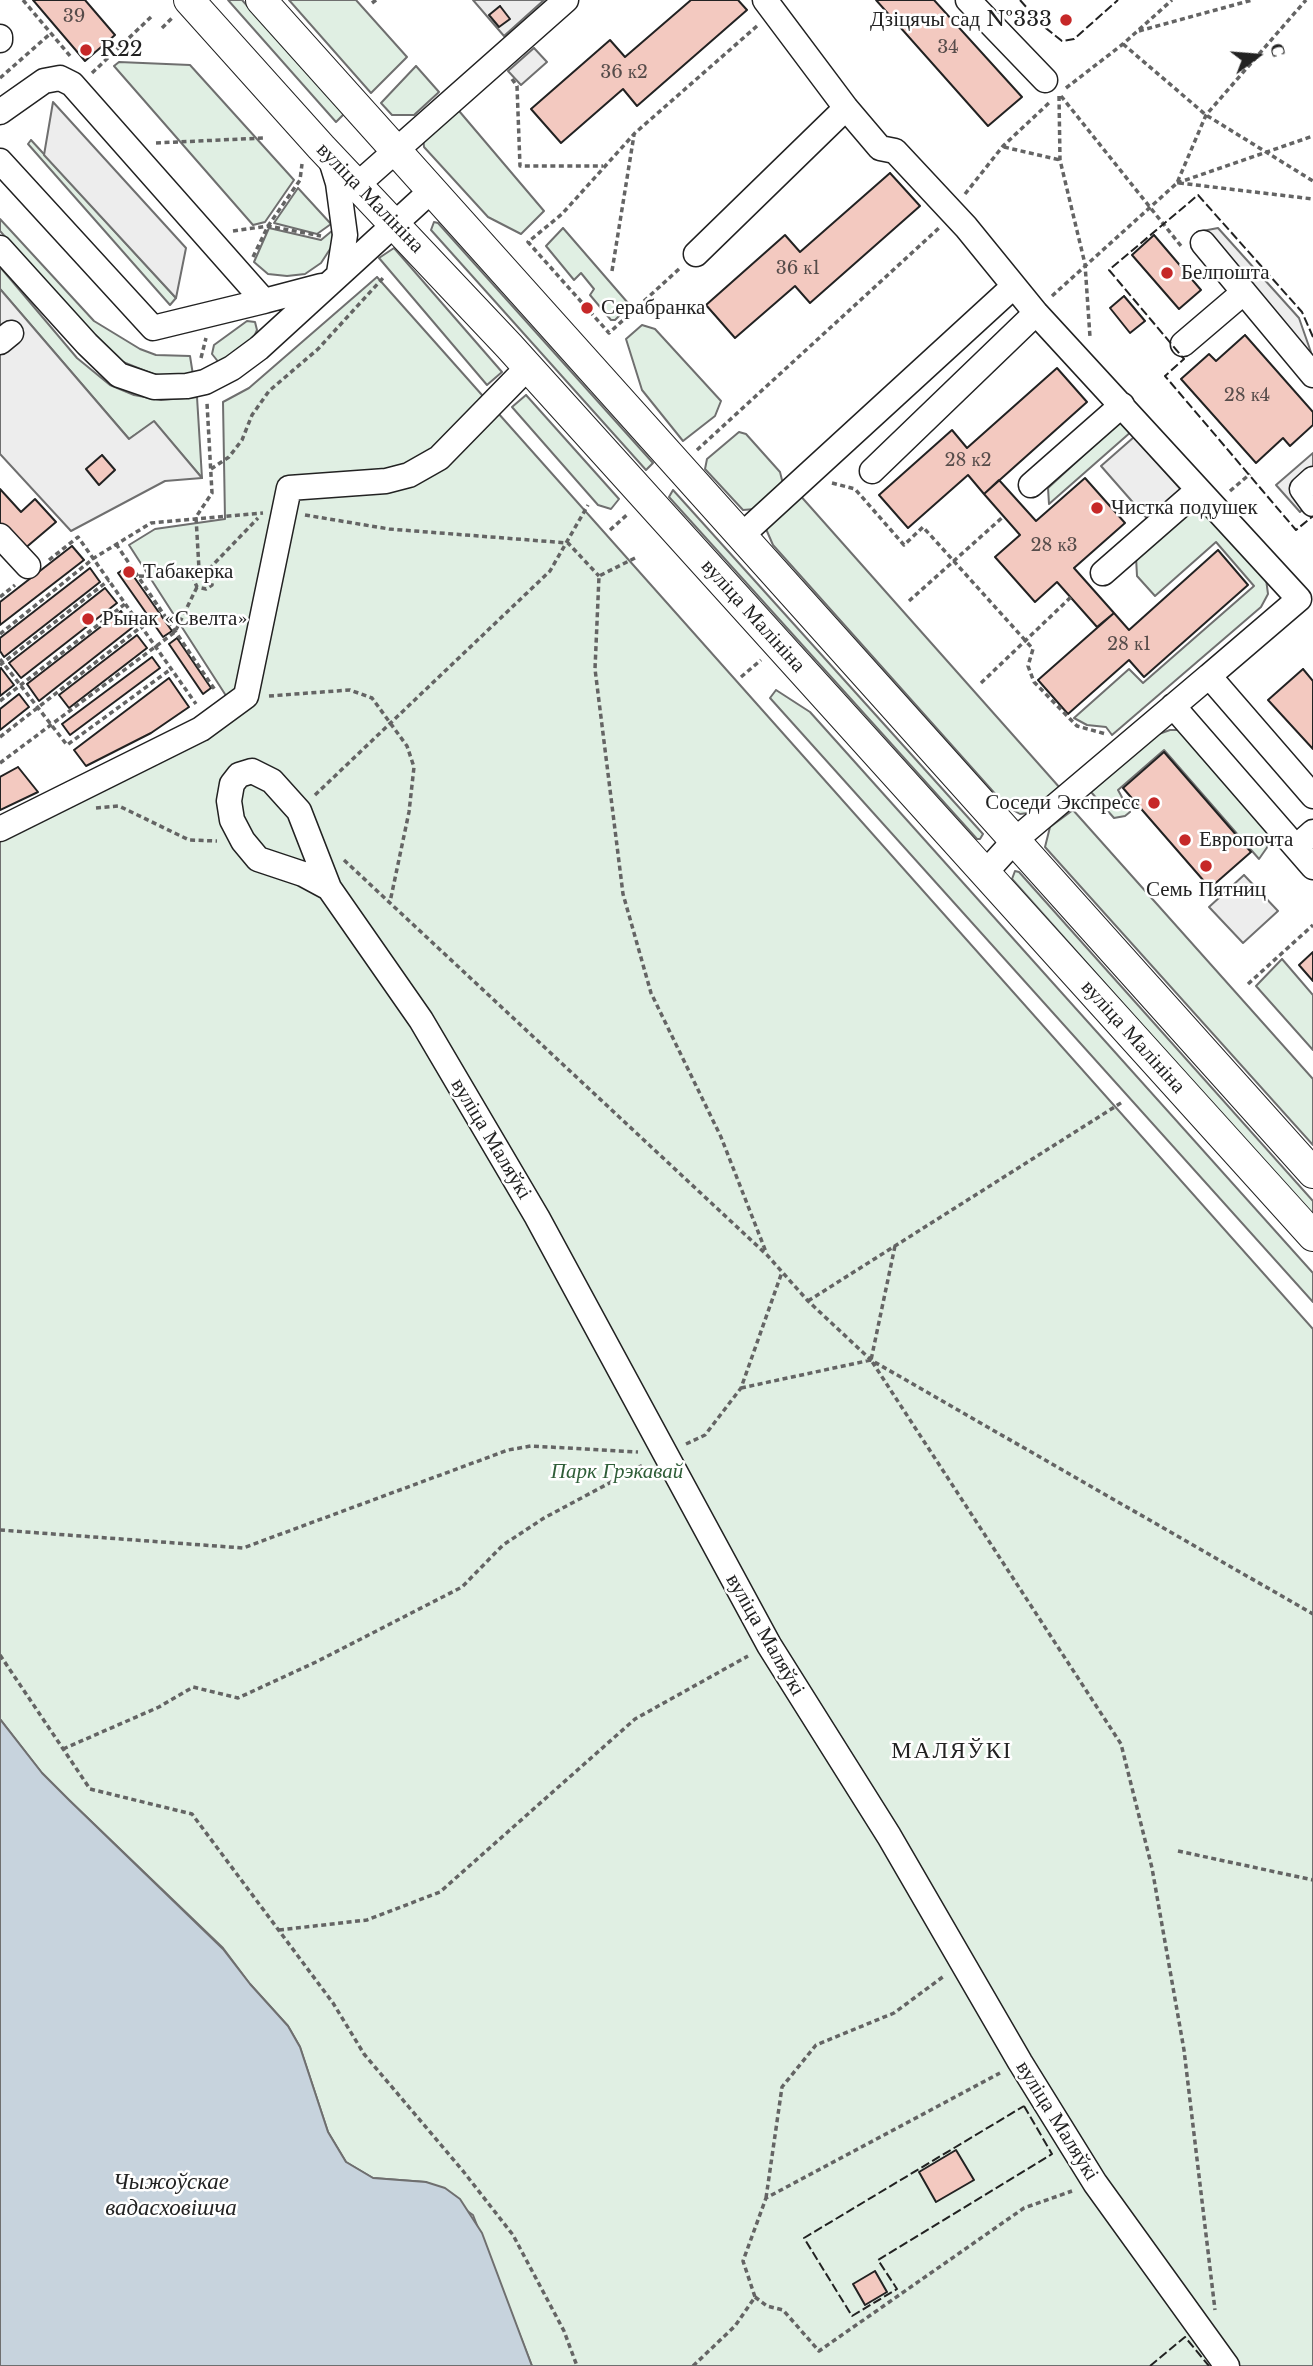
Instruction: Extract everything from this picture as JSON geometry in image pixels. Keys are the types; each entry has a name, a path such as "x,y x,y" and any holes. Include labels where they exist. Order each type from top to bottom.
{"main road":[{"name":"вуліца Малініна","path":"190,0 330,156 528,367 1313,1236"},
{"name":"вуліца Малініна","path":"261,0 1313,1173"}],"street":[{"path":"358,185 566,0"},
{"path":"968,0 1045,80"},
{"path":"770,6 846,108 880,148 895,151 966,227 1036,313 1092,371 1198,490 1306,593 1014,841 985,873"},
{"path":"0,112 44,80 60,78 72,84 264,301"},
{"path":"696,254 846,108"},
{"path":"330,156 338,183 345,235 332,279"},
{"path":"0,161 153,328 264,301 332,279"},
{"path":"0,248 120,375 154,387 205,382 232,368 259,348 433,189"},
{"path":"1195,249 1244,292 1313,375"},
{"path":"740,537 1014,286"},
{"path":"1183,344 1244,292"},
{"path":"872,471 1036,313"},
{"path":"0,829 237,703 273,512 289,488 386,481 409,475 439,458 528,367"},
{"path":"1031,485 1122,405"},
{"path":"1313,479 1302,489 1313,504"},
{"path":"1103,573 1198,490"},
{"path":"0,536 28,566"},
{"path":"1209,676 1313,796"},
{"path":"1172,706 1305,839 1313,867"},
{"name":"вуліца Маляўкі","path":"329,888 303,874 258,859 243,841 232,820 229,801 232,784 239,775 252,771 272,781 299,811 317,851 329,888 421,1020 483,1124 537,1217 769,1645 889,1836 1020,2062 1095,2183 1227,2366"}],"path":[{"path":"1137,32 1252,0"},
{"path":"1036,313 1085,264 1150,210 1177,183 1206,114 1306,0"},
{"path":"696,254 609,332 528,242 562,214 635,133 770,6"},
{"path":"88,77 151,17"},
{"path":"0,78 51,33"},
{"path":"1123,44 1206,114 1264,153 1313,181"},
{"path":"498,61 517,86 520,166 603,166"},
{"path":"1092,371 1085,264 1060,160 1059,93 1150,210 1195,249"},
{"path":"612,271 635,133"},
{"path":"1177,183 1313,136"},
{"path":"149,144 263,138"},
{"path":"1003,146 1060,160"},
{"path":"251,261 268,226 300,180 302,164"},
{"path":"1177,183 1313,199"},
{"path":"231,232 268,226 319,237 327,231"},
{"path":"211,470 229,457 242,440 252,415 269,391 318,349 383,278"},
{"path":"696,451 741,410"},
{"path":"1231,490 1250,474"},
{"path":"803,481 828,482 855,489 904,545 923,527 1033,649 1028,666 1034,682 1077,726 1104,732"},
{"path":"299,811 391,720 550,571 588,506"},
{"path":"198,569 209,569 273,512"},
{"path":"0,634 93,558 151,523 273,512 389,529 568,543 599,576 595,669 623,894 651,993 721,1137 767,1255"},
{"path":"610,530 631,512"},
{"path":"909,601 1003,516"},
{"path":"193,578 198,569 196,517"},
{"path":"116,544 175,632 237,703 351,690 372,698 391,720 407,746 414,767 402,854 390,902"},
{"path":"93,558 171,669 202,720"},
{"path":"599,576 635,558"},
{"path":"193,578 197,587 203,589 212,585 213,575 209,569"},
{"path":"138,576 193,578"},
{"path":"109,580 1,662 67,745 171,669"},
{"path":"0,763 175,632 197,587"},
{"path":"981,683 1071,597"},
{"path":"0,701 125,604"},
{"path":"0,737 141,627"},
{"path":"84,810 119,806 189,840 243,841"},
{"path":"317,851 340,856 767,1255 808,1301 871,1360 1313,1615"},
{"path":"1248,984 1313,925"},
{"path":"808,1301 1124,1101"},
{"path":"895,1246 871,1360 1121,1744 1152,1868 1184,2050 1216,2317"},
{"path":"63,1749 159,1707 193,1687 238,1698 316,1662 462,1587 503,1545 544,1518 705,1435 741,1388 782,1272"},
{"path":"741,1388 871,1360"},
{"path":"0,1530 243,1548 508,1450 531,1446 665,1454"},
{"path":"279,1930 367,1920 440,1892 635,1719 769,1645"},
{"path":"0,1655 90,1789 192,1814 333,2003 364,2054 513,2235 564,2331 578,2366"},
{"path":"1178,1851 1313,1880"},
{"path":"962,1961 894,2013 816,2045 782,2087 766,2198 743,2260 755,2298 767,2306 783,2310 819,2351 1024,2208 1095,2183"},
{"path":"766,2198 1020,2062"},
{"path":"693,2366 735,2326 755,2298"}],"green space":[{"path":"228,0 242,0 344,114 336,122"},
{"path":"289,0 356,0 407,57 371,93"},
{"path":"119,62 190,65 294,180 265,222 253,225 114,66"},
{"path":"416,66 439,92 414,115 392,115 381,103"},
{"path":"454,105 544,211 521,234 488,217 424,147 423,137"},
{"path":"31,140 176,298 170,305 28,144"},
{"path":"298,188 331,224 317,234 274,223"},
{"path":"0,219 94,321 140,349 156,355 190,356 193,375 170,377 153,374 123,362 94,337 0,231"},
{"path":"434,222 438,223 653,463 646,470 431,230"},
{"path":"269,228 321,240 333,230 332,246 321,263 305,274 268,274 254,262"},
{"path":"563,228 628,303 627,308 615,320 611,320 590,295 594,289 581,273 574,280 546,246"},
{"path":"394,248 502,372 487,385 379,258"},
{"path":"0,267 77,358 110,385 134,395 161,400 197,397 202,478 154,422 129,439 0,289"},
{"name":"Парк Грэкавай","path":"377,277 1313,1329 1313,2366 532,2366 473,2215 426,2182 373,2178 346,2162 328,2132 300,2047 288,2026 250,1984 223,1948 42,1773 0,1719 0,832 232,705 129,545 155,529 225,519 223,402 249,388"},
{"path":"247,321 255,322 257,330 254,337 220,364 212,354 214,345"},
{"path":"642,325 655,329 721,401 715,416 683,441 642,390 626,339"},
{"path":"526,395 619,499 611,509 598,505 512,407"},
{"path":"1122,420 1132,431 1049,504 1048,488"},
{"path":"739,432 746,434 780,472 783,484 755,509 743,510 705,469 707,459"},
{"path":"673,490 983,834 980,839 977,839 669,497"},
{"path":"798,493 1060,788 1028,813 1020,814 1006,806 773,545 766,529"},
{"path":"1200,505 1266,579 1268,594 1261,607 1112,735 1106,727 1087,725 1074,718 1129,669 1143,683 1254,586 1216,542 1155,596 1137,576 1136,557 1186,507"},
{"path":"776,690 810,712 1313,1273 1313,1302 770,698"},
{"path":"1180,730 1275,836 1259,859 1164,750 1118,790 1130,812 1125,816 1114,818 1091,792 1156,735"},
{"path":"1073,810 1313,1079 1313,1145 1045,847 1050,827"},
{"path":"1015,871 1019,872 1313,1201 1313,1217 1012,879"},
{"path":"1282,959 1313,995 1313,1050 1256,986"}],"shaded area":[{"path":"473,0 544,0 504,36"},
{"path":"534,48 547,62 521,85 508,71"},
{"path":"53,102 186,248 176,298 44,155"},
{"path":"1218,228 1299,318 1313,358 1313,369 1197,232"},
{"path":"0,289 129,439 154,421 202,478 165,481 71,531 0,454"},
{"path":"1134,437 1184,493 1151,523 1101,466"},
{"path":"1313,453 1313,500 1300,512 1276,485"},
{"path":"1244,875 1278,911 1243,943 1209,907"}],"water":[{"name":"Чыжоўскае вадасховішча","path":"0,1719 42,1773 223,1949 288,2026 300,2047 328,2132 346,2162 373,2178 426,2182 445,2188 460,2199 482,2233 532,2366 0,2366"}],"building":[{"path":"33,0 85,0 115,35 85,61"},
{"path":"691,0 738,0 747,10 637,106 623,89 561,143 531,109 610,40 625,57"},
{"path":"876,0 934,0 1022,97 988,126"},
{"path":"500,6 510,19 499,27 489,15"},
{"path":"890,173 920,206 810,303 795,286 735,338 706,305 785,235 800,252"},
{"path":"1154,235 1201,290 1179,309 1132,255"},
{"path":"1124,296 1145,321 1130,333 1110,308"},
{"path":"1245,335 1313,412 1313,425 1290,446 1283,438 1256,463 1181,379 1209,354 1216,361"},
{"path":"1057,368 1087,402 984,494 968,475 908,528 879,495 952,430 967,448"},
{"path":"102,455 115,470 99,485 86,469"},
{"path":"1085,478 1125,523 1074,568 1114,613 1097,627 1057,582 1035,602 995,557 1020,535 984,494 999,480 1036,521"},
{"path":"0,489 21,512 35,499 56,522 23,550 0,524"},
{"path":"72,546 84,560 0,625 0,602"},
{"path":"1218,550 1248,585 1144,677 1129,660 1068,714 1038,680 1114,613 1129,630"},
{"path":"127,567 172,631 163,637 118,573"},
{"path":"90,568 100,582 4,657 0,651 0,638"},
{"path":"105,588 117,603 21,678 9,663"},
{"path":"121,611 133,627 39,701 27,684"},
{"path":"137,635 147,648 69,708 59,695"},
{"path":"177,638 211,688 203,694 169,644"},
{"path":"152,657 160,668 70,735 62,724"},
{"path":"0,669 14,685 0,696"},
{"path":"1303,669 1313,681 1313,749 1268,700"},
{"path":"169,678 189,707 151,733 86,766 74,750"},
{"path":"19,694 29,707 0,730 0,709"},
{"path":"1164,752 1251,852 1210,888 1123,788"},
{"path":"18,767 38,792 0,810 0,777"},
{"path":"1313,952 1313,981 1299,965"},
{"path":"956,2150 974,2180 936,2202 919,2172"},
{"path":"875,2271 887,2292 865,2305 853,2284"}],"fence":[{"path":"1020,0 1042,25 1062,41 1074,39 1118,0"},
{"path":"1313,337 1302,312 1198,195 1109,270 1184,359 1165,376 1296,530 1313,516"},
{"path":"1024,2106 1052,2154 878,2260 897,2289 852,2316 804,2238 1024,2106"},
{"path":"1150,2366 1185,2337 1209,2366"}],"place":[{"name":"Дзіцячы сад №333","path":"1066,20"},
{"name":"R22","path":"86,50"},
{"name":"Белпошта","path":"1167,273"},
{"name":"Серабранка","path":"587,308"},
{"name":"Чистка подушек","path":"1097,508"},
{"name":"Табакерка","path":"129,572"},
{"name":"Рынак «Свелта»","path":"88,619"},
{"name":"Соседи Экспресс","path":"1154,803"},
{"name":"Европочта","path":"1185,840"},
{"name":"Семь Пятниц","path":"1206,866"}],"district":[{"name":"МАЛЯЎКІ","path":"952,1752"}]}
